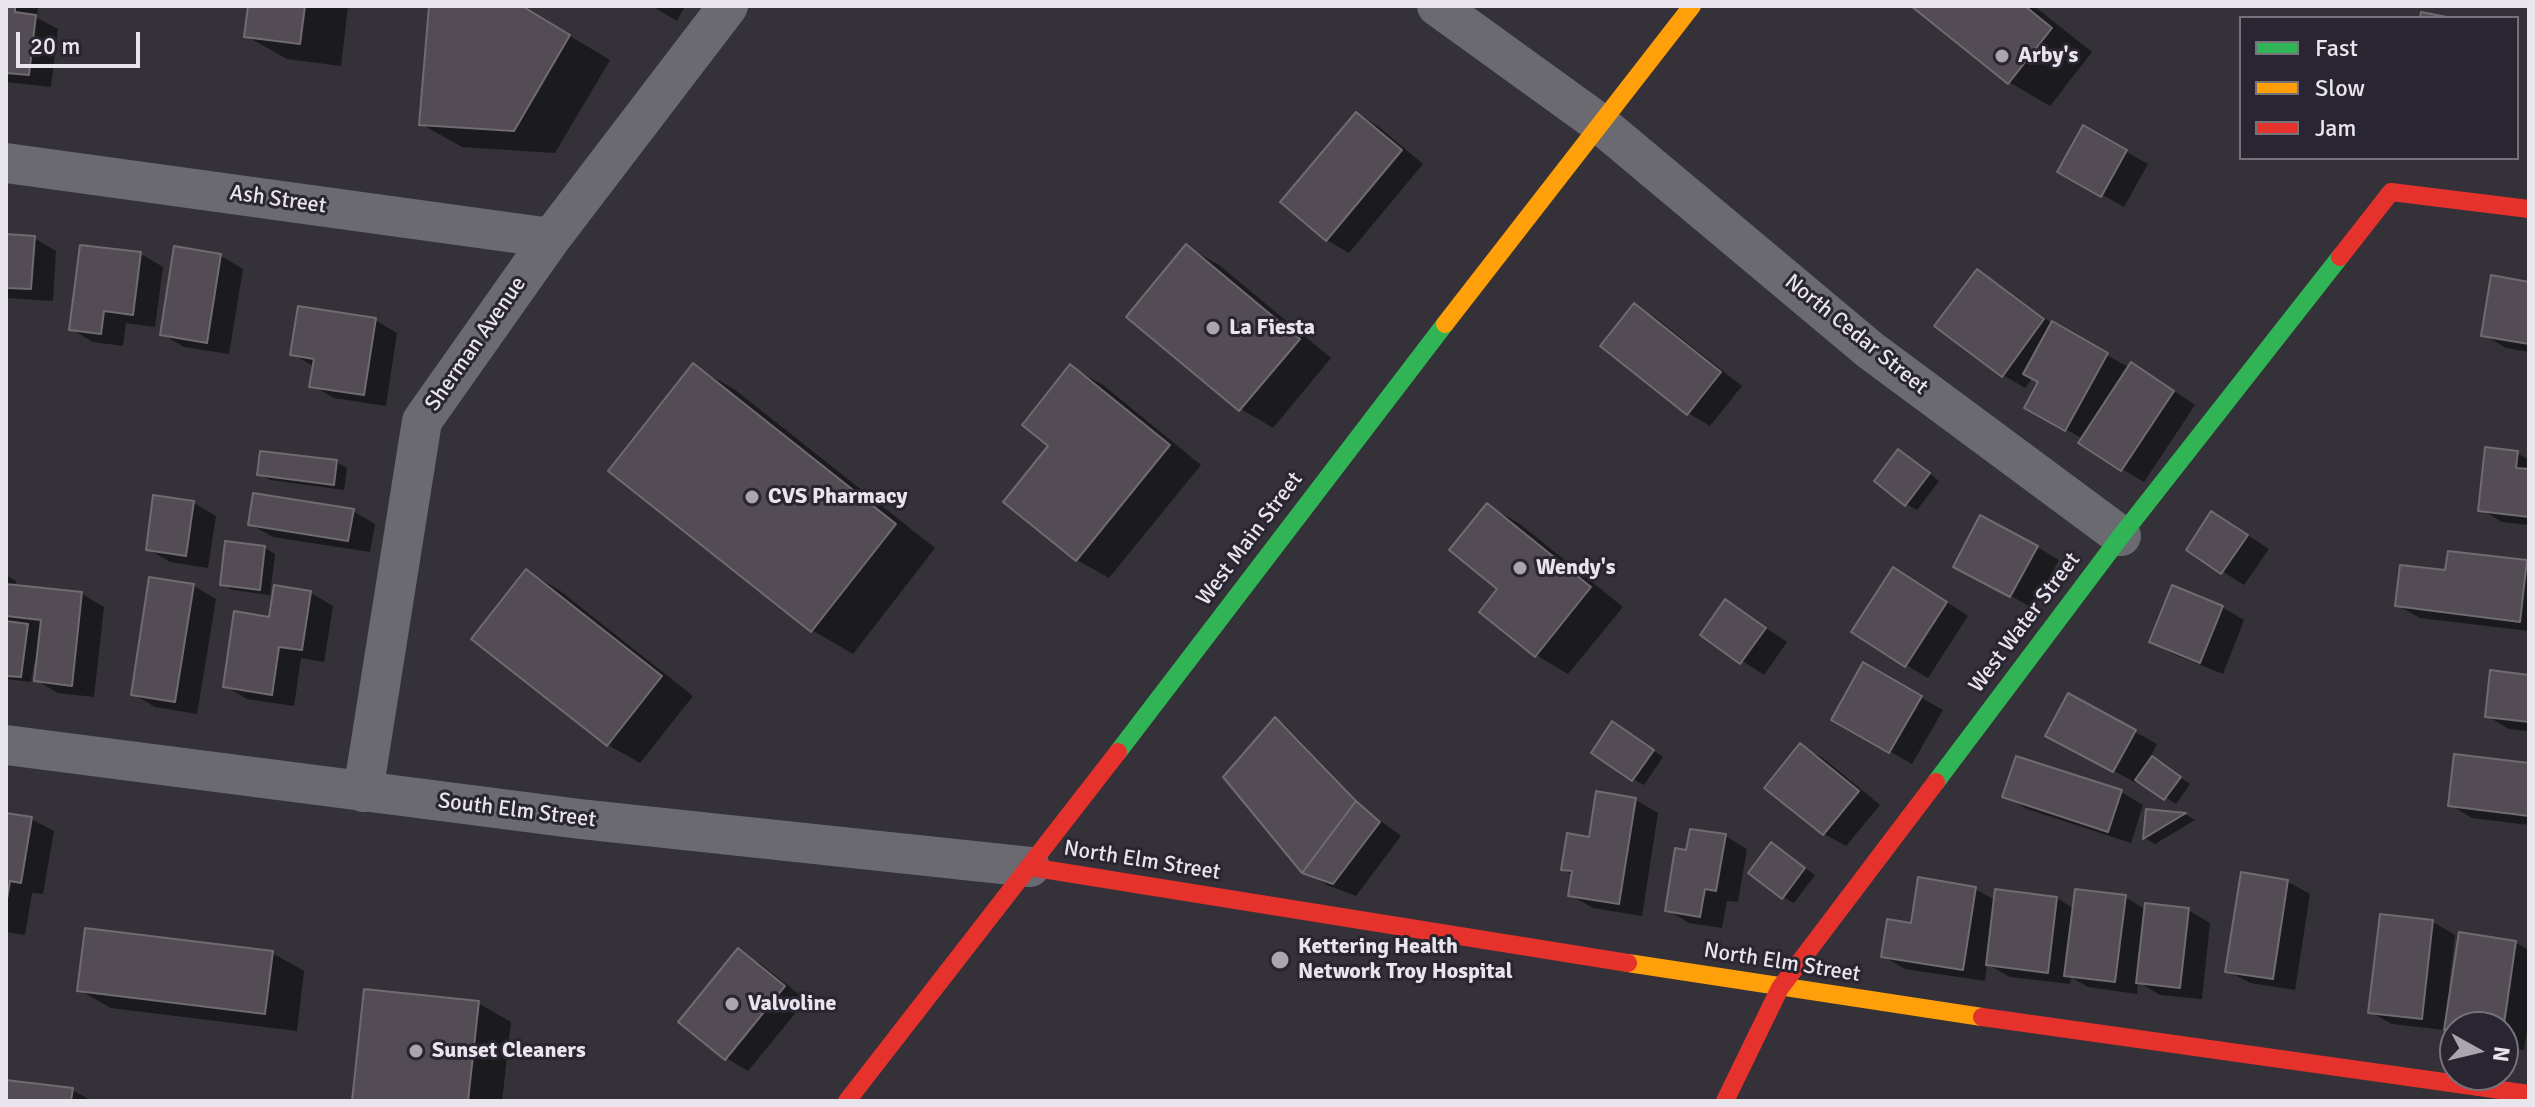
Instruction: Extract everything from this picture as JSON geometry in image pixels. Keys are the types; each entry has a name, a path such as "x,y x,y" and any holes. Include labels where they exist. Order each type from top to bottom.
{"main road":[{"name":"West Main Street","path":"847,1101 1692,6"},
{"name":"West Water Street","path":"1725,1101 1780,988 2121,536 2391,192 2529,209"},
{"name":"North Elm Street","path":"1030,867 1780,988 2529,1094"}],"street":[{"name":"Sherman Avenue","path":"363,792 422,421 551,238 728,6"},
{"name":"North Cedar Street","path":"1437,6 1599,123 1870,350 2121,536"},
{"name":"Ash Street","path":"6,163 551,238"},
{"name":"South Elm Street","path":"6,745 580,819 1030,867"}],"building":[{"path":"6,6 15,6 15,12 36,15 29,75 6,73"},
{"path":"248,6 305,6 300,44 244,37"},
{"path":"429,6 522,6 570,35 514,131 419,125"},
{"name":"Arby's","path":"1911,6 2025,6 2052,28 2008,84"},
{"path":"2421,12 2442,16 2420,16"},
{"path":"1356,112 1402,150 1326,241 1280,202"},
{"path":"2083,125 2127,150 2101,197 2057,172"},
{"path":"6,234 35,236 31,289 6,288"},
{"name":"La Fiesta","path":"1186,244 1300,339 1239,411 1126,317"},
{"path":"80,245 141,252 133,315 104,311 101,334 69,330"},
{"path":"174,246 221,254 207,343 160,335"},
{"path":"1977,269 2044,319 2002,377 1934,326"},
{"path":"2491,275 2529,282 2529,344 2481,336"},
{"path":"1634,303 1721,372 1687,415 1600,346"},
{"path":"298,306 376,318 364,395 309,387 314,359 290,355"},
{"path":"2052,321 2108,353 2065,431 2024,408 2038,382 2023,374"},
{"path":"2131,362 2174,391 2121,471 2078,443"},
{"name":"CVS Pharmacy","path":"693,363 896,524 811,632 608,471"},
{"path":"1070,364 1170,445 1076,561 1003,502 1048,446 1022,425"},
{"path":"2485,447 2518,451 2516,468 2529,469 2529,517 2478,511"},
{"path":"1898,449 1930,473 1905,506 1874,481"},
{"path":"260,451 337,460 334,485 257,475"},
{"path":"253,493 354,509 348,541 248,525"},
{"path":"153,495 194,501 186,556 146,550"},
{"name":"Wendy's","path":"1487,503 1591,587 1535,657 1479,612 1497,589 1449,550"},
{"path":"2211,511 2248,535 2221,574 2186,550"},
{"path":"1980,515 2038,546 2010,597 1953,567"},
{"path":"225,541 265,546 260,590 220,585"},
{"path":"2448,551 2527,560 2520,622 2395,606 2400,565 2445,570"},
{"path":"1893,567 1947,602 1905,667 1851,632"},
{"path":"526,569 662,676 607,746 471,639"},
{"path":"149,577 194,584 175,702 131,695"},
{"path":"6,584 82,592 72,686 34,681 41,620 6,616"},
{"path":"274,585 311,591 302,650 279,647 272,695 223,687 234,611 269,617"},
{"path":"2172,585 2223,606 2200,663 2149,642"},
{"path":"1725,599 1766,628 1740,664 1700,635"},
{"path":"6,621 28,624 21,677 6,676"},
{"path":"1863,662 1922,696 1889,753 1831,720"},
{"path":"2490,670 2529,675 2529,722 2485,717"},
{"path":"2068,693 2136,730 2113,772 2045,736"},
{"path":"1275,717 1356,801 1302,873 1223,777"},
{"path":"1612,721 1654,750 1632,781 1591,753"},
{"path":"1800,743 1859,791 1823,835 1764,788"},
{"path":"2454,754 2529,763 2529,816 2448,806"},
{"path":"2016,756 2122,790 2108,832 2002,797"},
{"path":"2152,756 2181,777 2164,800 2135,780"},
{"path":"1596,791 1636,798 1619,904 1568,896 1572,871 1561,870 1567,833 1589,837"},
{"path":"1356,801 1380,822 1333,884 1302,873"},
{"path":"2146,809 2186,813 2143,839"},
{"path":"6,813 32,817 21,883 10,881 6,905"},
{"path":"1690,829 1726,834 1716,891 1705,889 1700,917 1665,911 1675,848 1686,850"},
{"path":"1771,842 1805,868 1782,899 1748,873"},
{"path":"2241,872 2288,880 2273,979 2225,972"},
{"path":"1918,877 1976,887 1963,970 1881,957 1887,919 1911,923"},
{"path":"1995,889 2057,897 2048,973 1986,965"},
{"path":"2075,889 2126,895 2115,982 2064,976"},
{"path":"2145,903 2189,908 2180,988 2136,983"},
{"path":"2380,914 2433,920 2422,1019 2368,1013"},
{"path":"85,928 273,951 265,1014 77,991"},
{"path":"2459,932 2516,941 2506,1011 2447,1011"},
{"name":"Valvoline","path":"738,948 785,986 725,1060 678,1022"},
{"name":"Sunset Cleaners","path":"364,989 479,1001 468,1101 352,1101"},
{"path":"6,1080 73,1088 71,1101 6,1101"}],"traffic: fast":[{"path":"1936,782 2121,536 2340,257"},
{"path":"1118,752 1445,324"}],"traffic: slow":[{"path":"1445,324 1692,6"},
{"path":"1628,963 1982,1017"}],"traffic: jam":[{"path":"2340,257 2391,192 2529,209"},
{"path":"847,1101 1118,752"},
{"path":"1725,1101 1780,988 1936,782"},
{"path":"1030,867 1628,963"},
{"path":"1982,1017 2529,1094"}],"place":[{"name":"Arby's","path":"2002,56"},
{"name":"La Fiesta","path":"1213,328"},
{"name":"CVS Pharmacy","path":"752,497"},
{"name":"Wendy's","path":"1520,568"},
{"name":"Kettering Health Network Troy Hospital","path":"1280,960"},
{"name":"Valvoline","path":"732,1004"},
{"name":"Sunset Cleaners","path":"416,1051"}]}
